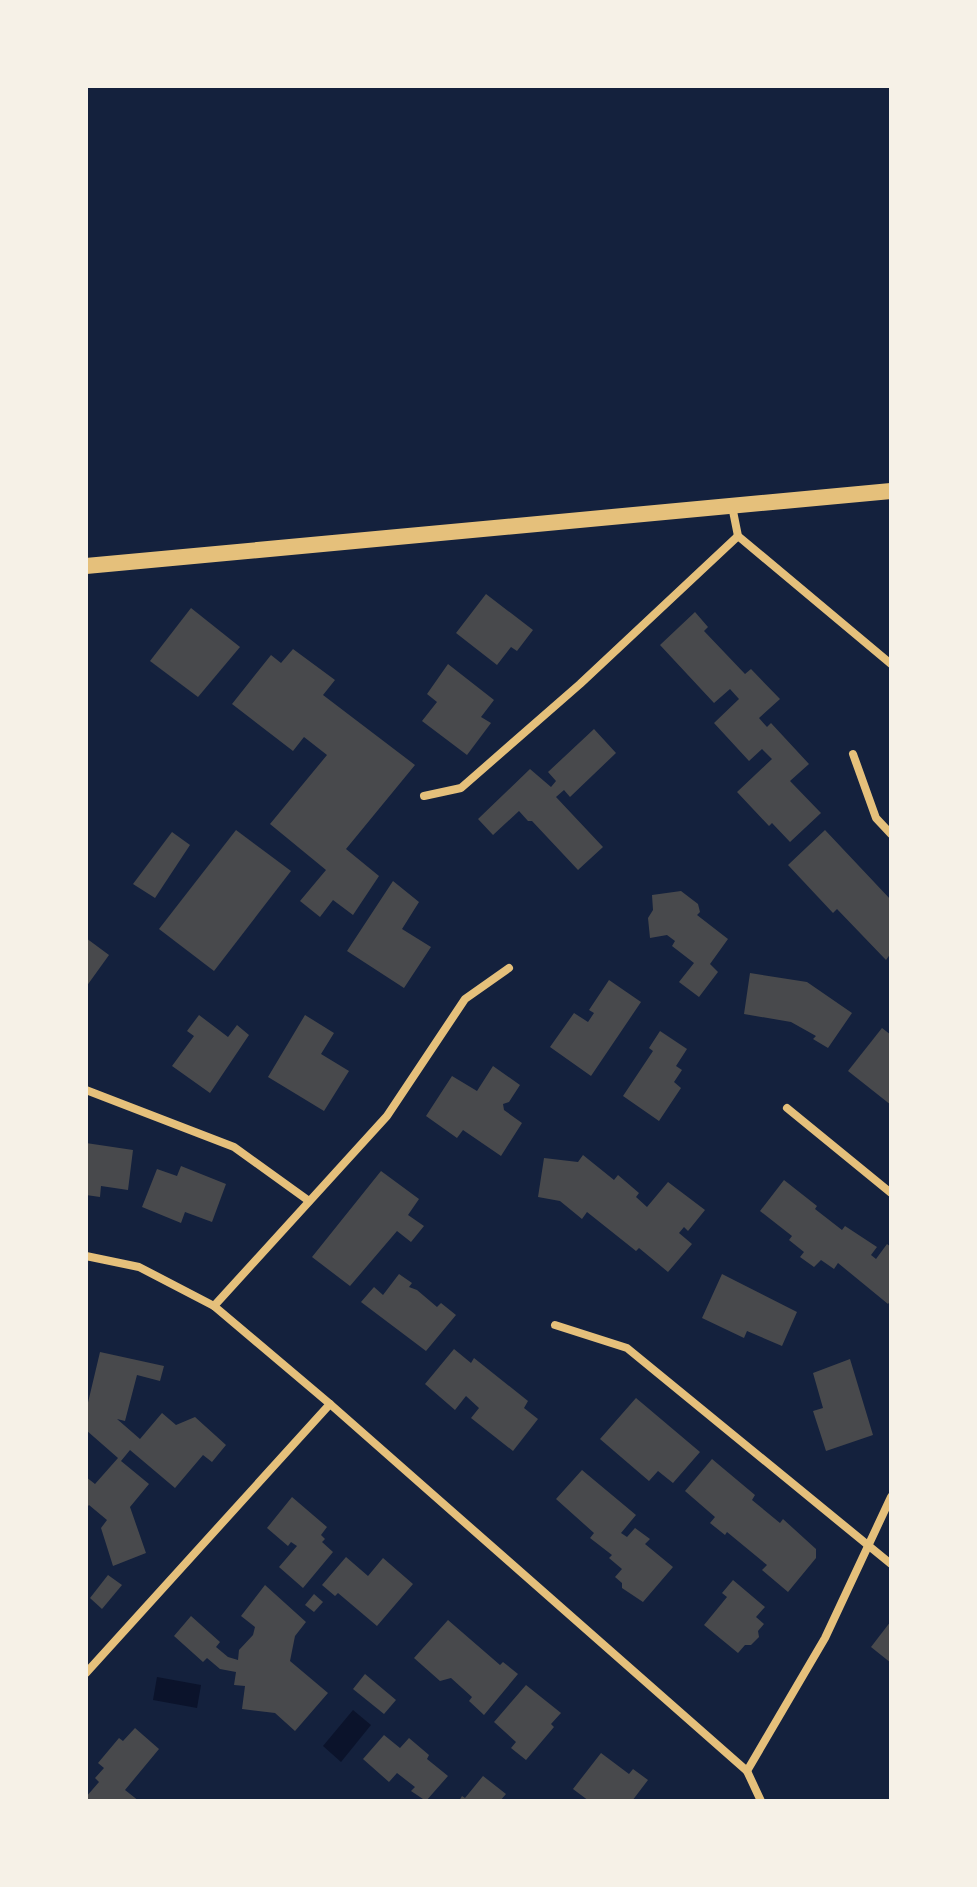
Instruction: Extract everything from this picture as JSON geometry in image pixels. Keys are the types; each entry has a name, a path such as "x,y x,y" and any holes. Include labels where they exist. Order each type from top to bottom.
{"main road":[{"path":"86,566 891,491"}],"street":[{"path":"732,506 738,536 891,664"},
{"path":"424,796 461,788 580,684 738,536"},
{"path":"853,754 876,818 891,834"},
{"path":"214,1306 387,1116 465,999 509,968"},
{"path":"86,1090 234,1147 309,1201"},
{"path":"787,1108 891,1193"},
{"path":"86,1256 139,1267 214,1306 330,1404 747,1771 761,1801"},
{"path":"555,1325 627,1348 891,1564"},
{"path":"86,1673 330,1404"},
{"path":"747,1771 825,1638 891,1497"}],"water":[{"path":"157,1677 201,1685 197,1708 153,1700"},
{"path":"353,1710 371,1725 341,1762 323,1746"}],"building":[{"path":"486,594 533,630 517,651 511,647 497,665 456,633"},
{"path":"191,608 240,647 198,697 150,661"},
{"path":"695,612 708,627 704,631 745,674 751,669 780,699 759,718 767,727 771,723 809,764 790,781 821,813 790,842 772,823 769,826 737,792 772,759 762,749 749,761 714,723 739,699 730,689 714,703 660,645"},
{"path":"293,649 335,680 323,695 415,765 346,849 379,876 353,915 333,900 320,917 300,901 326,870 270,824 327,755 304,737 293,751 232,704 271,655 281,663"},
{"path":"448,664 494,700 481,717 491,723 467,755 422,721 437,702 427,694"},
{"path":"594,729 616,753 570,797 564,790 556,797 603,847 578,870 519,811 493,835 478,819 530,769 551,787 556,781 548,772"},
{"path":"236,830 291,871 214,971 159,929"},
{"path":"825,830 891,900 891,953 886,960 837,909 833,913 788,865"},
{"path":"172,832 190,845 155,898 133,884"},
{"path":"393,881 419,902 402,929 431,947 404,988 347,951"},
{"path":"681,891 698,904 700,912 697,915 728,939 710,964 718,972 699,997 679,982 694,963 672,946 675,941 667,935 650,938 648,918 653,910 652,895"},
{"path":"86,938 109,955 86,987"},
{"path":"750,973 807,982 852,1013 828,1048 813,1039 816,1036 791,1022 744,1014"},
{"path":"609,980 641,1002 591,1076 550,1047 574,1013 588,1022 594,1013 589,1010"},
{"path":"199,1015 228,1037 237,1025 249,1035 210,1093 172,1066 194,1036 187,1031"},
{"path":"305,1015 334,1033 321,1054 349,1071 324,1111 268,1077"},
{"path":"882,1028 891,1035 891,1105 848,1071"},
{"path":"660,1031 687,1049 676,1066 682,1070 674,1082 681,1088 659,1121 623,1096 653,1051 649,1048"},
{"path":"493,1066 520,1085 509,1102 503,1104 504,1110 522,1123 501,1156 463,1130 457,1138 426,1116 452,1076 477,1091"},
{"path":"86,1143 133,1150 128,1190 101,1186 100,1197 86,1195"},
{"path":"583,1155 614,1180 618,1175 639,1193 636,1197 647,1207 668,1182 705,1210 688,1231 684,1227 679,1233 692,1244 668,1272 587,1212 582,1219 560,1201 538,1197 544,1158 578,1162"},
{"path":"181,1166 226,1184 212,1222 185,1212 181,1223 142,1207 157,1169 177,1176"},
{"path":"381,1171 419,1199 408,1215 424,1226 411,1242 397,1231 350,1286 312,1257"},
{"path":"784,1180 842,1230 845,1226 877,1247 871,1255 876,1259 887,1244 891,1247 891,1300 888,1304 838,1263 834,1269 821,1260 814,1267 800,1257 804,1252 789,1240 792,1236 760,1211"},
{"path":"399,1274 412,1283 409,1287 437,1307 441,1303 456,1315 426,1351 361,1302 374,1287 383,1295"},
{"path":"722,1274 797,1312 782,1346 747,1331 744,1338 702,1318"},
{"path":"454,1349 471,1363 474,1358 528,1401 524,1408 538,1419 513,1451 471,1418 479,1408 466,1396 455,1410 425,1384"},
{"path":"100,1352 164,1366 160,1381 137,1375 125,1421 117,1419 140,1439 162,1413 176,1425 195,1417 226,1445 212,1462 203,1455 175,1488 130,1450 121,1461 149,1484 130,1507 146,1553 113,1566 101,1528 107,1520 89,1505 86,1508 86,1477 95,1484 118,1458 86,1430 86,1411"},
{"path":"850,1359 873,1435 826,1451 813,1411 823,1408 813,1373"},
{"path":"636,1398 700,1452 673,1483 658,1471 649,1481 600,1439"},
{"path":"712,1459 755,1495 752,1500 780,1523 783,1519 816,1549 816,1558 788,1592 762,1570 767,1565 727,1532 725,1535 710,1523 715,1517 685,1491"},
{"path":"582,1470 636,1515 621,1533 627,1537 635,1528 650,1539 645,1544 673,1567 643,1602 622,1588 622,1583 615,1577 622,1569 609,1558 612,1555 590,1538 594,1533 556,1499"},
{"path":"292,1497 327,1527 321,1535 325,1539 322,1542 333,1552 303,1588 279,1567 297,1546 291,1542 288,1546 267,1528"},
{"path":"346,1557 368,1576 383,1558 413,1584 377,1626 338,1593 335,1596 322,1585"},
{"path":"108,1575 122,1585 102,1609 90,1598"},
{"path":"733,1580 765,1607 756,1617 764,1624 758,1631 759,1637 738,1653 704,1625 727,1597 722,1593"},
{"path":"265,1585 306,1622 295,1636 290,1661 328,1693 295,1731 275,1713 242,1709 245,1686 234,1685 236,1672 220,1669 207,1658 203,1662 174,1636 191,1616 220,1642 216,1647 228,1657 238,1660 239,1650 253,1635 255,1627 241,1616"},
{"path":"314,1594 323,1602 314,1612 305,1605"},
{"path":"448,1620 500,1665 503,1662 518,1674 484,1715 469,1701 472,1697 451,1678 440,1681 414,1658"},
{"path":"891,1621 891,1663 871,1647"},
{"path":"365,1674 396,1700 384,1714 353,1689"},
{"path":"526,1685 561,1713 551,1724 554,1727 526,1760 511,1748 516,1742 494,1722"},
{"path":"135,1728 159,1749 125,1790 139,1801 86,1801 99,1782 95,1778 104,1768 98,1763 119,1738 123,1741"},
{"path":"384,1735 400,1748 409,1738 429,1755 427,1759 448,1776 426,1801 411,1791 415,1787 397,1773 389,1782 363,1759"},
{"path":"601,1753 629,1774 633,1769 648,1780 632,1801 589,1801 573,1789"},
{"path":"483,1776 506,1794 500,1801 459,1801 462,1796 465,1798"}]}
